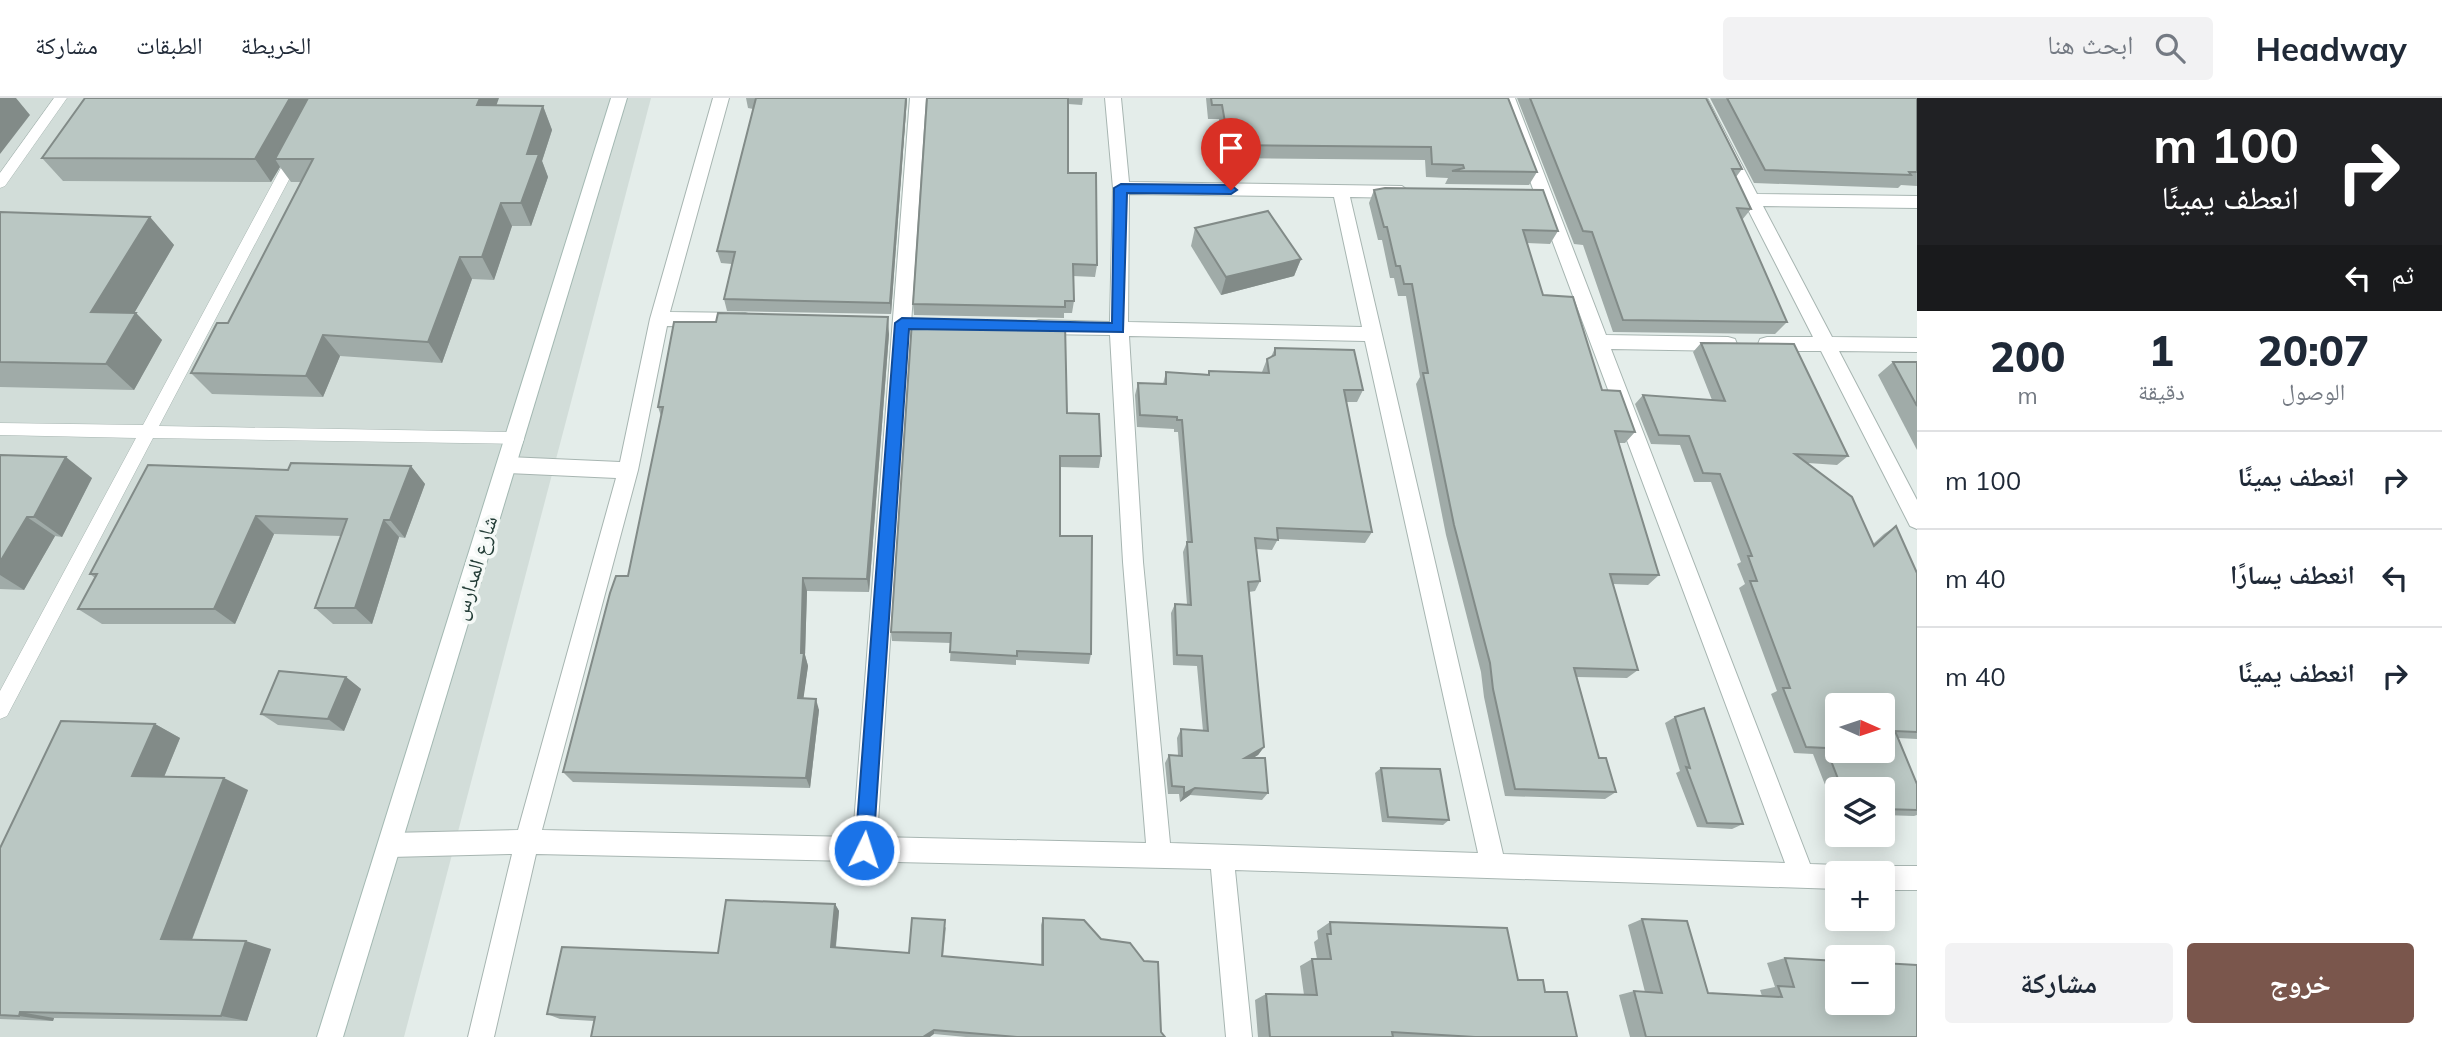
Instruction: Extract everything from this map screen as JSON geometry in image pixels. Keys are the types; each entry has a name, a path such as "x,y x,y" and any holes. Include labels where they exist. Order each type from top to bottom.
{"street":[{"name":"شارع المدارس","path":"330,1037 619,98"},
{"path":"481,1037 527,842 628,470 659,319 720,98"},
{"path":"864,850 918,98"},
{"path":"1112,98 1121,188 1119,329 1133,562 1159,855"},
{"path":"1507,98 1536,194 1601,342 1802,876"},
{"path":"1699,98 1829,345 1917,520"},
{"path":"1121,188 1422,193"},
{"path":"1341,191 1493,864"},
{"path":"1751,200 1917,202"},
{"path":"659,319 767,320"},
{"path":"1024,326 1372,334"},
{"path":"1601,342 1917,345"},
{"path":"507,465 628,470"},
{"path":"390,845 527,842 1159,855 1825,877"},
{"path":"1222,857 1239,1037"},
{"path":"1895,880 1915,882"}],"lane":[{"path":"0,183 61,98"},
{"path":"0,710 307,134"},
{"path":"0,429 516,439"}],"shaded area":[{"path":"0,98 651,98 404,1037 0,1037"}],"building":[{"path":"85,98 290,98 255,159 42,158"},
{"path":"308,98 480,98 477,105 543,106 527,154 539,154 521,203 501,203 482,257 460,257 428,342 323,335 306,376 191,373 217,323 228,323 313,159 275,159"},
{"path":"756,98 906,98 890,303 724,299 735,252 717,251"},
{"path":"927,98 1068,98 1068,173 1096,173 1097,265 1073,264 1074,301 1065,301 1065,307 913,304"},
{"path":"1211,98 1508,98 1537,172 1452,171 1464,168 1463,165 1432,164 1431,147 1229,145 1222,105 1212,105"},
{"path":"1530,98 1706,98 1742,169 1732,169 1751,209 1737,208 1787,322 1623,320 1592,232 1583,231"},
{"path":"1727,98 1917,98 1917,172 1909,172 1911,175 1765,170"},
{"path":"1374,190 1543,190 1558,231 1523,230 1543,295 1573,297 1602,390 1620,391 1635,432 1615,431 1659,575 1610,574 1638,670 1574,668 1599,758 1606,758 1616,792 1515,789 1493,689 1490,663 1454,525 1423,373 1428,373 1412,284 1404,284 1400,266 1396,266 1387,227 1384,227"},
{"path":"1268,211 1301,259 1226,277 1195,228"},
{"path":"0,212 150,217 91,312 136,313 106,364 0,362"},
{"path":"718,313 888,317 867,579 803,578 801,653 804,653 798,698 816,699 806,778 563,772 610,593 616,576 628,576 663,407 658,407 674,322 716,322"},
{"path":"912,321 1065,324 1067,413 1099,414 1101,456 1060,456 1060,536 1092,536 1091,654 1017,651 1017,656 950,652 951,633 891,632"},
{"path":"1701,343 1794,344 1848,456 1795,454 1852,497 1874,546 1896,526 1917,573 1917,732 1895,731 1895,693 1825,693 1825,748 1806,747 1783,688 1790,688 1750,581 1757,581 1748,556 1752,556 1720,474 1703,473 1689,436 1659,435 1643,395 1725,401"},
{"path":"1275,348 1354,350 1363,390 1344,390 1372,532 1277,528 1278,540 1255,538 1260,581 1248,582 1264,747 1245,758 1265,758 1268,793 1195,788 1184,794 1184,787 1172,786 1169,755 1182,756 1181,729 1208,731 1202,656 1177,655 1175,604 1191,605 1187,542 1192,542 1182,420 1177,420 1177,417 1140,415 1138,383 1166,384 1166,372 1209,375 1209,371 1269,373 1267,359 1275,355"},
{"path":"1893,362 1917,362 1917,406"},
{"path":"0,455 66,457 34,517 27,517 0,562"},
{"path":"291,463 411,466 390,520 384,520 355,608 315,608 347,519 256,516 214,609 78,609 97,574 90,574 148,465 288,470"},
{"path":"279,671 346,677 328,719 261,714"},
{"path":"1704,708 1743,824 1707,823 1686,767 1690,768 1675,717"},
{"path":"61,721 155,724 132,776 224,778 161,939 246,941 221,1016 20,1012 19,1016 0,1015 0,848"},
{"path":"1895,731 1917,784 1917,810 1895,809 1895,777 1837,777 1832,763 1895,763"},
{"path":"1381,768 1440,769 1449,820 1388,817"},
{"path":"726,900 835,904 831,947 909,953 912,918 945,920 942,956 1043,965 1043,918 1084,920 1101,939 1130,943 1144,961 1158,962 1161,1032 1165,1037 1017,1037 934,1030 923,1037 591,1037 595,1017 547,1014 562,947 718,953"},
{"path":"1642,919 1687,921 1708,993 1782,997 1778,986 1794,987 1785,958 1825,960 1825,1015 1895,1015 1895,964 1917,965 1917,1037 1646,1037 1634,991 1662,993"},
{"path":"1330,922 1507,928 1518,980 1543,980 1545,992 1567,992 1577,1037 1475,1037 1392,1032 1393,1037 1270,1037 1266,994 1317,995 1312,959 1331,959 1327,934 1331,934"}],"route":[{"path":"864,850 902,323 1119,329 1121,188 1231,190"}]}
